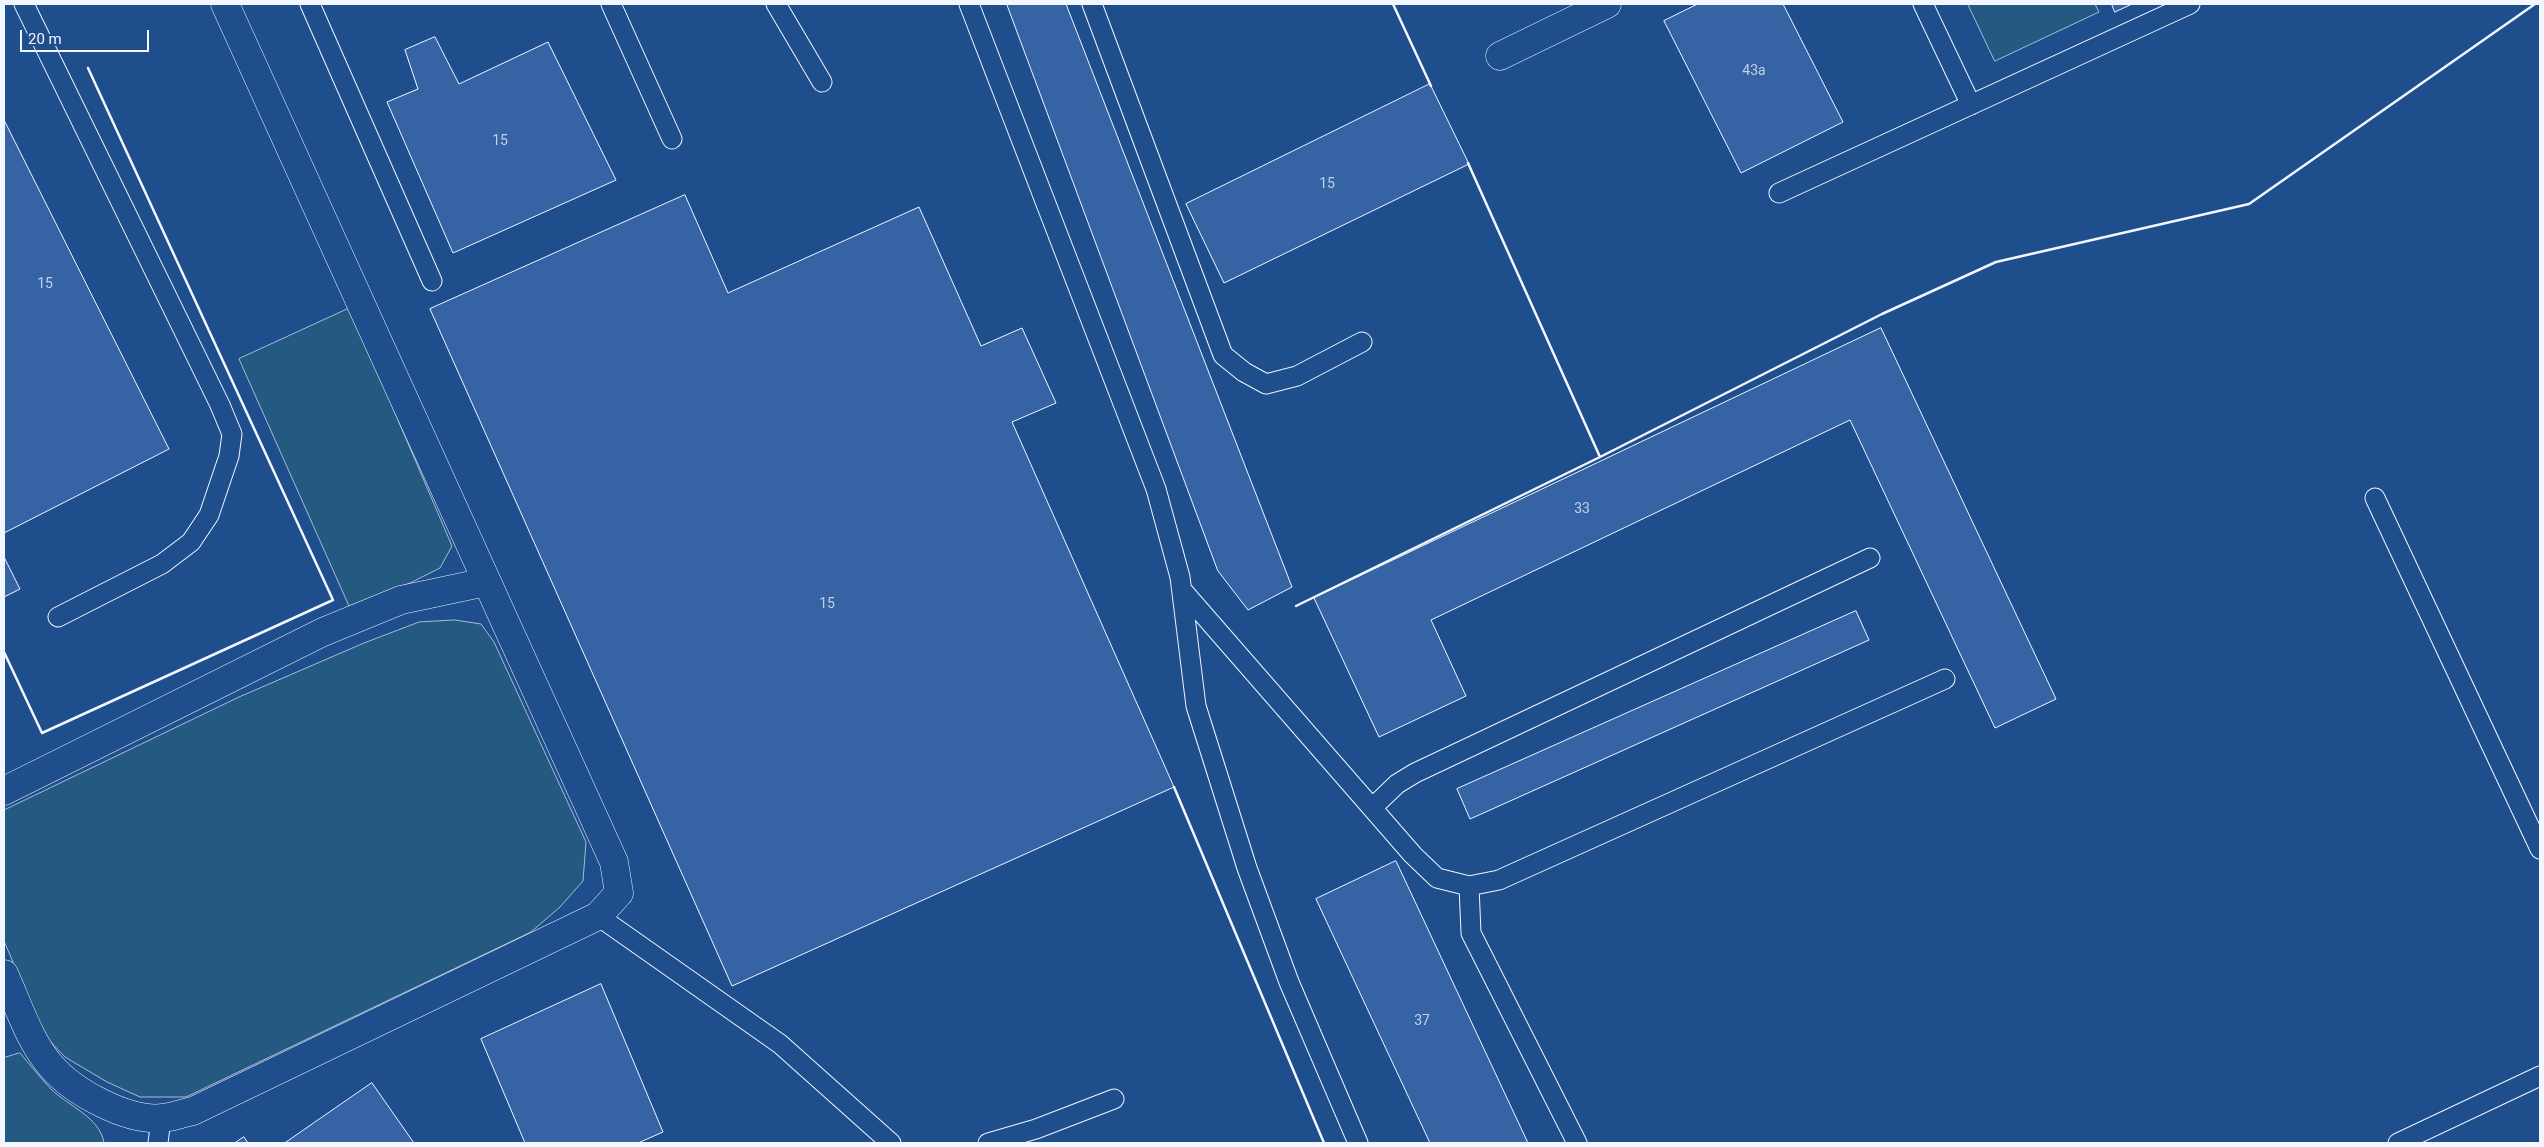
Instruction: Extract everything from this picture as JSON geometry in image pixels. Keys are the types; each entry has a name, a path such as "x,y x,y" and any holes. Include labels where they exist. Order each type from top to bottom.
{"street":[{"path":"4,974 32,1037 51,1066 86,1094 159,1131 192,1111 598,916 619,893 614,862 225,4"},
{"path":"1500,56 1607,4"},
{"path":"4,791 323,632 400,600 486,582"}],"lane":[{"path":"24,4 220,405 232,434 229,456 209,515 191,542 162,564 58,617"},
{"path":"310,4 432,281"},
{"path":"611,4 672,139"},
{"path":"776,4 822,82"},
{"path":"969,4 1156,489 1182,590 1196,706 1247,868 1289,982 1358,1143"},
{"path":"1092,4 1223,355 1244,372 1266,384 1297,376 1362,342"},
{"path":"1923,4 1971,105"},
{"path":"1778,193 2190,4"},
{"path":"2375,498 2540,849"},
{"path":"1372,808 1397,784 1415,773 1870,558"},
{"path":"1182,590 1413,855 1438,878 1469,886 1499,880 1944,679"},
{"path":"1469,886 1471,933 1577,1143"},
{"path":"598,916 780,1044 892,1143"},
{"path":"2398,1143 2540,1076"},
{"path":"988,1143 1036,1129 1114,1099"}],"shaded area":[{"path":"1968,4 2095,4 2099,12 1995,61"},
{"path":"350,308 452,546 440,568 410,583 349,606 239,359"},
{"path":"455,620 481,624 494,642 586,842 583,881 560,907 531,932 186,1097 140,1097 107,1082 65,1057 44,1035 4,941 4,810 239,697 364,643 419,622"},
{"path":"20,1053 51,1089 90,1119 101,1134 104,1143 4,1143 4,1058"}],"building":[{"path":"1007,4 1066,4 1292,587 1248,610 1218,571"},
{"path":"1698,4 1783,4 1843,122 1741,173 1664,21"},
{"path":"2112,4 2132,4 2115,12"},
{"path":"435,37 459,84 548,42 616,180 453,253 387,102 418,89 405,50"},
{"path":"1430,84 1469,164 1224,283 1186,204"},
{"path":"4,120 169,449 4,533"},
{"path":"685,195 728,293 919,207 981,346 1022,328 1056,403 1012,422 1174,787 732,986 430,309"},
{"path":"1881,328 2056,699 1995,728 1850,420 1431,620 1466,696 1379,737 1314,598"},
{"path":"4,557 20,589 4,597"},
{"path":"1856,611 1869,640 1470,819 1457,789"},
{"path":"1396,861 1528,1143 1430,1143 1316,899"},
{"path":"601,984 663,1132 638,1143 525,1143 481,1039"},
{"path":"372,1083 414,1143 285,1143"},
{"path":"244,1137 248,1143 235,1143"}],"wall":[{"path":"1393,4 1431,86"},
{"path":"1296,606 1600,457 1882,314 1996,262 2249,204 2535,4"},
{"path":"4,652 42,733 333,600 88,68"},
{"path":"1468,163 1600,457"},
{"path":"1174,787 1324,1143"}]}
